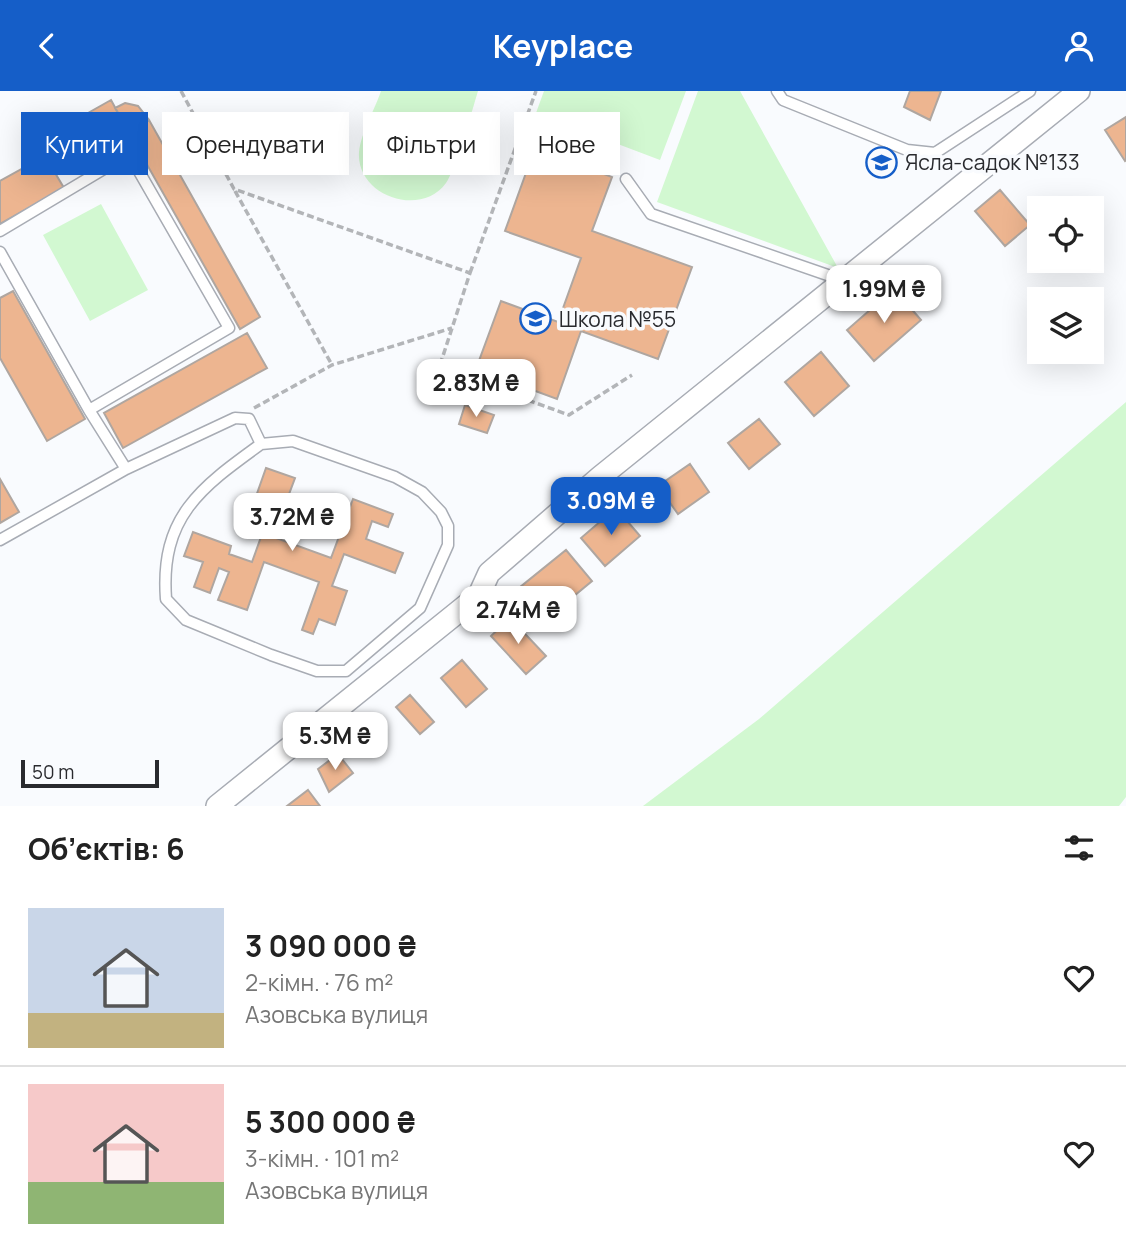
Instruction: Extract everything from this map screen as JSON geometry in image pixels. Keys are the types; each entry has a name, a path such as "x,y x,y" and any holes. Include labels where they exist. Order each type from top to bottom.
{"street":[{"path":"217,806 479,595 489,573 600,477 1079,91"}],"lane":[{"path":"777,91 783,100 907,150 935,153 1030,91"},
{"path":"0,231 129,154 229,328 89,410"},
{"path":"626,179 651,214 842,280"},
{"path":"0,252 89,410 126,469"},
{"path":"0,540 126,469 235,418 249,419 261,445"},
{"path":"293,441 396,477 422,492 441,512 448,526 448,545 420,608 346,671 317,671 271,655 186,620 166,599 164,569 183,511 210,481 261,445 293,441"}],"path":[{"path":"181,91 332,365"},
{"path":"536,91 470,273 439,368 569,415 632,375"},
{"path":"234,189 470,273"},
{"path":"235,418 332,365 452,327"}],"green space":[{"path":"381,91 478,91 471,112 372,112"},
{"path":"544,91 686,91 660,160 620,145 620,112 536,112"},
{"path":"698,91 740,91 838,268 657,202"},
{"path":"363,135 363,171 359,152"},
{"path":"365,175 450,175 435,194 407,200 392,197 368,180"},
{"path":"101,204 148,290 90,321 43,235"},
{"path":"1126,402 1126,797 1119,806 643,806 759,719"}],"building":[{"path":"910,91 941,91 930,120 904,107"},
{"path":"111,100 118,112 90,112"},
{"path":"125,103 138,106 143,112 117,112 115,108"},
{"path":"1126,117 1126,160 1125,161 1105,130"},
{"path":"148,121 162,143 162,175 180,175 260,317 240,329 148,166"},
{"path":"21,169 21,175 56,175 64,188 0,224 0,181"},
{"path":"525,175 612,177 592,231 692,267 658,359 581,331 557,399 476,369 501,301 558,322 581,258 505,231"},
{"path":"1000,190 1027,222 1027,228 1005,246 975,211"},
{"path":"894,289 921,320 874,361 847,330"},
{"path":"13,291 85,419 47,441 0,358 0,298"},
{"path":"247,333 267,368 123,448 104,413"},
{"path":"821,352 849,386 814,416 785,382"},
{"path":"465,405 494,415 487,433 459,424"},
{"path":"759,419 780,444 749,469 728,443"},
{"path":"690,464 709,492 678,514 658,486"},
{"path":"266,468 295,478 273,537 331,558 353,499 393,514 388,527 372,521 366,539 403,553 395,573 344,554 332,586 347,591 335,625 319,619 313,634 302,630 319,582 264,562 247,610 218,600 229,572 219,568 210,593 194,587 203,562 184,556 193,532 231,546 229,554 252,562 266,523 249,516"},
{"path":"0,479 19,512 0,523"},
{"path":"616,508 640,536 605,566 581,538"},
{"path":"566,550 592,581 546,619 519,588"},
{"path":"510,618 546,656 526,674 491,636"},
{"path":"462,660 487,689 466,707 441,678"},
{"path":"410,695 434,722 420,734 396,707"},
{"path":"338,754 353,773 329,792 318,769"},
{"path":"308,790 320,806 287,806"}],"place":[{"name":"Ясла-садок №133","path":"882,162"},
{"name":"Школа №55","path":"536,319"}]}
